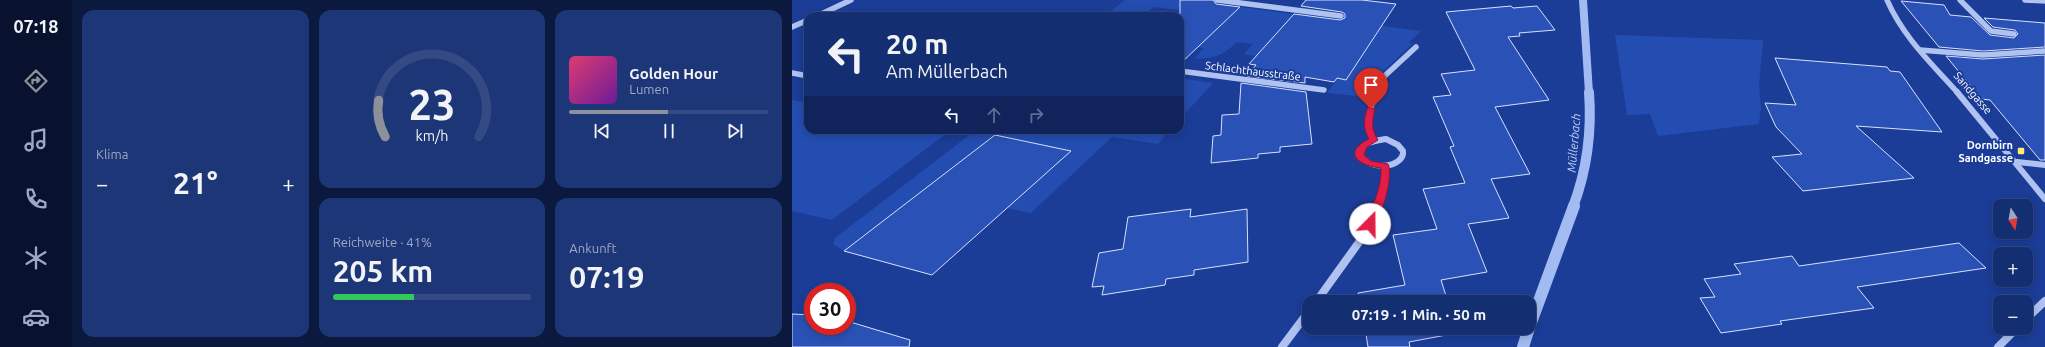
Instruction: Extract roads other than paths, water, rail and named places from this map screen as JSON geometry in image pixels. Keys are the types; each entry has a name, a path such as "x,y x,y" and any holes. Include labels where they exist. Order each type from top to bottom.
{"street":[{"path":"826,12 851,0"},
{"path":"1217,0 1341,16"},
{"name":"Sandgasse","path":"1887,0 1902,28 2017,162 2045,199"},
{"path":"1960,0 1991,31 2014,34"},
{"path":"2025,0 2045,1"},
{"path":"792,27 804,22"},
{"path":"1374,140 1368,131 1368,122 1377,83 1416,47"},
{"path":"1920,50 1983,56 2045,51"},
{"name":"Schlachthausstraße","path":"1184,72 1324,90"},
{"path":"792,73 804,75"},
{"path":"1374,140 1394,141 1400,145 1403,150 1403,155 1400,160 1385,166 1368,164 1360,155 1360,150 1364,145 1374,140"},
{"path":"2017,162 2045,165"},
{"path":"1321,295 1364,238 1381,198 1386,179 1385,166"},
{"path":"2033,312 2045,301"},
{"path":"1282,347 1302,320"},
{"path":"1998,347 2010,335"}],"waterway":[{"name":"Müllerbach","path":"1583,0 1589,93"},
{"name":"Müllerbach","path":"1573,207 1582,179 1587,151 1590,122 1589,92"},
{"name":"Müllerbach","path":"1523,347 1574,206"}],"place":[{"name":"Dornbirn Sandgasse","path":"2021,151"}]}
